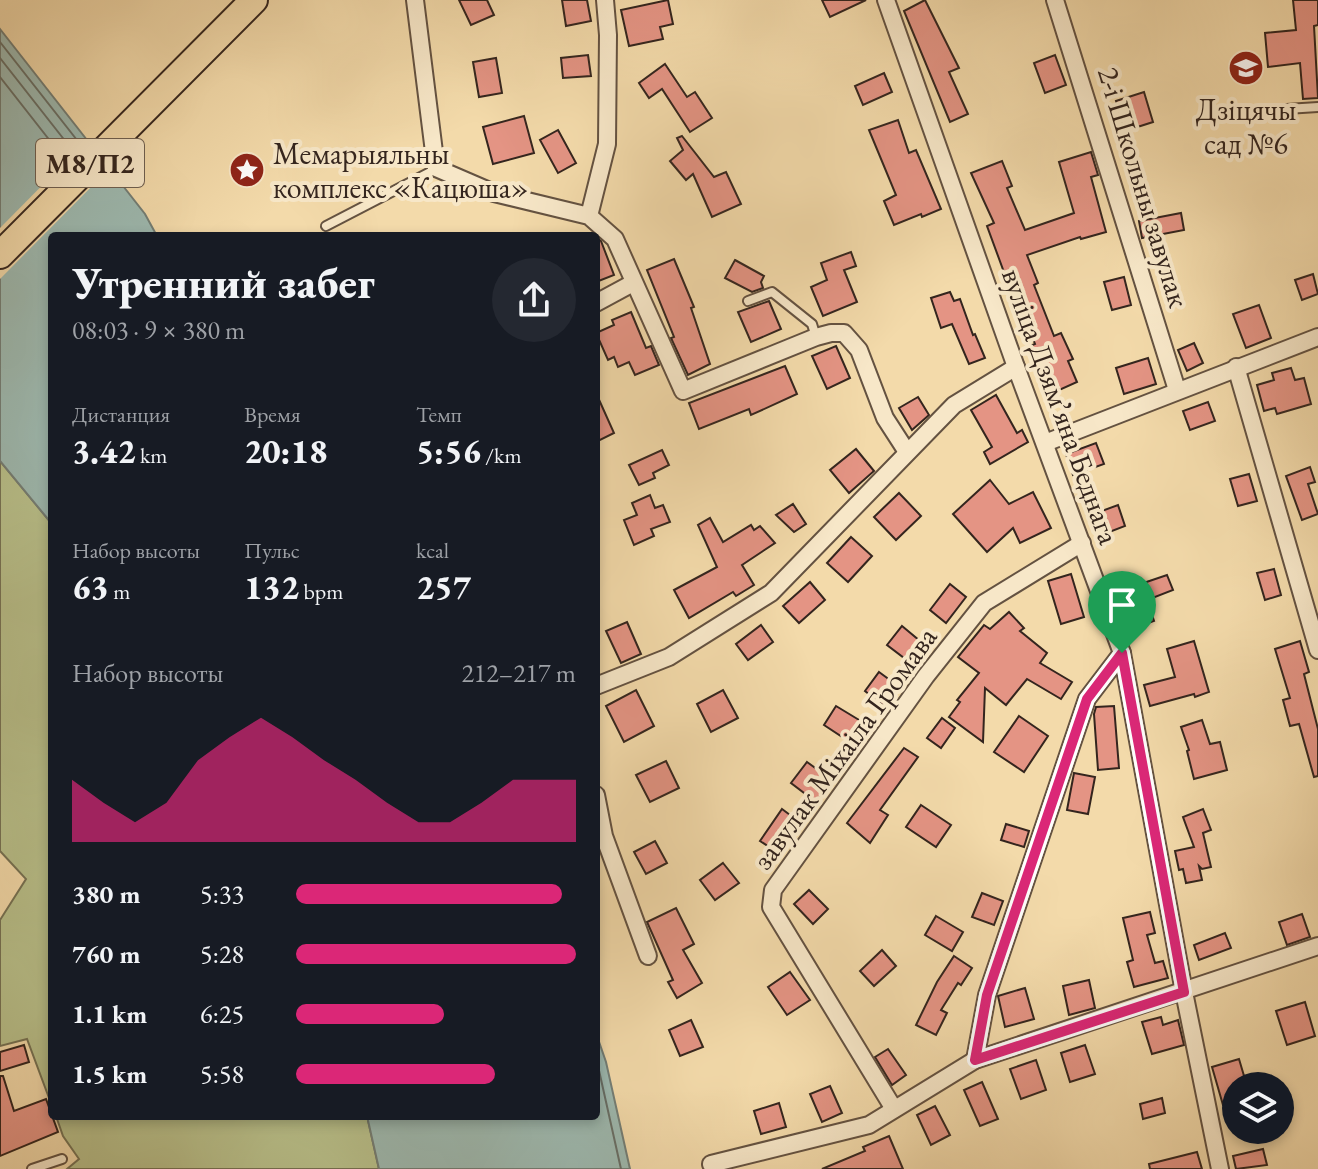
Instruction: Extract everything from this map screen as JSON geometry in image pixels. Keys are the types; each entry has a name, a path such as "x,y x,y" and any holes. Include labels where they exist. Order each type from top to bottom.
{"main road":[{"name":"М8/П2","path":"0,255 254,0"}],"street":[{"path":"415,0 436,168 494,193 589,216 615,239 683,391 816,337 844,333 859,350 885,418 907,452"},
{"path":"589,216 607,144 608,35 605,0"},
{"name":"вуліца Дзямʼяна Беднага","path":"886,0 1016,367 1122,653 1220,1169"},
{"name":"2-і Школьны завулак","path":"1055,0 1087,94 1177,390"},
{"path":"600,301 633,283"},
{"path":"1045,443 1318,337"},
{"path":"600,684 669,657 771,593 954,405 1016,367"},
{"path":"1236,367 1318,650"},
{"name":"завулак Міхаіла Громава","path":"894,1109 771,907 773,890 926,676 984,603 1082,543"},
{"path":"975,1060 987,995 1087,699 1122,653"},
{"path":"600,816 604,836 648,956"},
{"path":"711,1164 869,1125 975,1060 1318,946"}],"lane":[{"path":"1271,110 1318,107"},
{"path":"326,226 436,168"},
{"path":"748,301 772,292 812,324 816,337"},
{"path":"32,1169 62,1159"}],"green space":[{"path":"0,461 48,519 48,1095 27,1039 0,1046 0,920 26,879 0,851"},
{"path":"57,1120 368,1120 379,1169 67,1169 79,1159 63,1136"}],"water":[{"path":"0,29 145,214 155,232 48,232 48,519 0,461"},
{"path":"600,1045 630,1169 379,1169 368,1120 600,1120"}],"pier":[{"path":"90,137 112,166 0,279 0,228"}],"building":[{"path":"459,0 487,0 494,15 471,25"},
{"path":"562,0 587,0 591,21 566,26"},
{"path":"668,0 673,24 660,27 663,39 629,46 621,10"},
{"path":"822,0 866,0 830,17"},
{"path":"925,0 959,68 949,72 968,114 950,122 904,11"},
{"path":"1293,0 1318,0 1318,25 1314,26 1318,98 1303,99 1300,63 1268,67 1265,33 1296,30"},
{"path":"588,55 591,76 563,78 561,58"},
{"path":"1055,55 1066,85 1045,93 1034,63"},
{"path":"496,58 502,93 479,97 473,62"},
{"path":"665,64 687,97 695,92 712,118 690,132 662,89 649,98 639,83"},
{"path":"884,73 892,92 863,105 855,86"},
{"path":"1144,92 1153,122 1125,131 1116,101"},
{"path":"524,116 534,153 493,164 483,127"},
{"path":"898,120 909,153 916,150 941,209 894,225 884,201 896,195 869,130"},
{"path":"558,130 576,163 558,173 540,140"},
{"path":"682,136 714,177 726,172 741,204 712,217 693,174 686,180 670,161 683,150 677,138"},
{"path":"1091,152 1098,175 1091,177 1106,232 1080,237 1027,255 1038,283 1034,285 1054,336 1061,333 1073,359 1068,361 1077,382 1046,396 1036,373 1041,371 1030,346 1035,344 1015,293 1012,294 987,226 994,223 971,173 1002,161 1012,186 1007,188 1025,230 1074,213 1059,162"},
{"path":"1181,213 1184,230 1142,238 1139,221"},
{"path":"600,240 601,241 614,275 600,280"},
{"path":"851,252 856,266 844,270 857,302 823,316 811,287 827,280 821,263"},
{"path":"674,259 694,307 691,308 710,364 688,375 647,270"},
{"path":"735,260 764,276 761,282 763,288 752,292 725,278"},
{"path":"1313,274 1318,294 1302,300 1295,280"},
{"path":"1124,277 1131,305 1112,310 1104,282"},
{"path":"950,292 954,301 960,299 985,358 969,364 952,324 941,328 931,298"},
{"path":"769,301 781,329 751,342 738,312"},
{"path":"1259,305 1271,338 1246,348 1233,314"},
{"path":"631,312 646,348 651,346 659,365 635,375 629,362 618,367 614,357 608,360 600,342 600,331 614,325 612,320"},
{"path":"1194,343 1203,363 1187,371 1178,350"},
{"path":"836,346 850,378 827,389 812,356"},
{"path":"1148,358 1156,384 1124,394 1116,368"},
{"path":"785,366 797,394 751,415 749,409 699,429 689,403"},
{"path":"1291,368 1295,380 1304,378 1311,404 1277,414 1275,408 1264,411 1257,385 1274,380 1272,373"},
{"path":"996,395 1017,433 1022,430 1028,442 990,464 984,452 992,447 971,410"},
{"path":"918,397 929,415 912,430 899,408"},
{"path":"600,402 614,433 600,440"},
{"path":"1208,402 1215,421 1190,430 1183,411"},
{"path":"1096,443 1104,464 1073,475 1066,454"},
{"path":"856,449 874,471 849,493 830,470"},
{"path":"662,450 669,465 653,473 655,478 639,485 629,465"},
{"path":"1310,467 1315,482 1308,484 1318,514 1302,520 1286,476"},
{"path":"1249,474 1257,501 1238,506 1230,479"},
{"path":"990,480 1009,504 1033,492 1051,528 1020,543 1013,528 987,552 953,514"},
{"path":"899,493 921,516 896,540 874,517"},
{"path":"650,495 655,508 663,505 670,522 651,529 654,536 634,545 624,520 637,515 632,503"},
{"path":"793,504 806,524 794,532 776,515"},
{"path":"1118,505 1125,526 1099,536 1091,515"},
{"path":"710,518 723,542 751,525 754,530 760,526 775,543 742,565 754,585 736,596 733,592 689,618 674,590 717,567 698,525"},
{"path":"851,537 872,556 848,582 827,563"},
{"path":"1274,569 1281,595 1265,600 1257,573"},
{"path":"1071,574 1084,617 1061,624 1048,581"},
{"path":"1167,575 1173,590 1147,600 1154,621 1129,630 1117,592"},
{"path":"810,582 825,600 799,623 783,606"},
{"path":"950,584 966,597 946,623 930,610"},
{"path":"1009,612 1024,628 1020,631 1047,653 1040,663 1072,682 1061,699 1027,679 1006,705 985,688 983,742 949,717 960,702 957,700 979,673 958,657 984,625 990,629"},
{"path":"627,622 641,654 621,663 606,631"},
{"path":"761,625 773,642 748,660 736,644"},
{"path":"902,626 926,646 912,664 887,645"},
{"path":"1194,641 1209,692 1150,706 1144,685 1175,677 1167,649"},
{"path":"1300,641 1309,672 1304,674 1318,729 1318,776 1314,777 1299,724 1290,726 1283,700 1290,698 1275,649"},
{"path":"879,672 898,686 884,706 865,691"},
{"path":"636,690 654,726 624,742 606,706"},
{"path":"723,690 738,718 711,732 697,704"},
{"path":"836,706 869,726 856,746 824,725"},
{"path":"1114,706 1119,768 1098,770 1094,714 1096,707"},
{"path":"1019,716 1048,736 1024,772 994,752"},
{"path":"942,718 955,728 941,748 927,738"},
{"path":"1202,720 1210,744 1220,742 1227,770 1194,779 1181,727"},
{"path":"904,748 918,757 880,810 888,815 870,843 847,823"},
{"path":"666,761 679,788 650,802 636,775"},
{"path":"807,762 833,781 816,802 791,783"},
{"path":"1074,773 1095,777 1088,814 1067,810"},
{"path":"921,805 951,825 936,847 906,827"},
{"path":"782,809 802,824 780,854 760,841"},
{"path":"1203,809 1211,830 1203,833 1211,867 1202,869 1199,866 1202,880 1186,883 1175,851 1194,847 1183,817"},
{"path":"1006,824 1029,831 1024,847 1001,840"},
{"path":"655,841 667,863 646,874 634,852"},
{"path":"723,863 739,883 715,900 700,880"},
{"path":"809,890 828,909 813,924 794,904"},
{"path":"982,893 1003,901 994,925 972,917"},
{"path":"676,908 694,944 683,950 702,983 677,998 668,982 673,980 647,922"},
{"path":"1150,912 1155,933 1147,935 1155,963 1163,961 1168,978 1134,987 1127,962 1133,960 1123,918"},
{"path":"1302,914 1310,937 1287,945 1279,922"},
{"path":"936,916 963,932 952,951 925,935"},
{"path":"1225,933 1231,948 1199,960 1194,945"},
{"path":"882,950 896,966 874,986 860,971"},
{"path":"954,956 972,968 941,1010 947,1013 936,1035 916,1025"},
{"path":"790,972 810,1000 787,1015 768,987"},
{"path":"1089,980 1095,1008 1069,1015 1063,986"},
{"path":"1025,988 1034,1019 1005,1027 998,996"},
{"path":"1305,1002 1315,1036 1287,1045 1276,1011"},
{"path":"1161,1017 1163,1025 1178,1020 1184,1045 1152,1054 1142,1022"},
{"path":"691,1020 703,1047 680,1056 669,1030"},
{"path":"24,1045 29,1062 0,1071 0,1052"},
{"path":"1085,1045 1095,1074 1070,1082 1061,1053"},
{"path":"888,1049 906,1075 892,1085 875,1057"},
{"path":"1239,1059 1243,1072 1222,1072 1222,1102 1212,1067"},
{"path":"1036,1060 1046,1090 1021,1099 1010,1069"},
{"path":"0,1076 3,1076 14,1111 46,1099 48,1120 54,1120 58,1132 0,1156"},
{"path":"982,1082 998,1119 980,1126 964,1090"},
{"path":"830,1086 842,1113 822,1122 810,1094"},
{"path":"1162,1098 1165,1113 1143,1119 1140,1104"},
{"path":"779,1103 786,1127 761,1134 754,1111"},
{"path":"935,1106 950,1135 931,1145 917,1115"},
{"path":"889,1136 903,1169 822,1169 865,1151 863,1147"},
{"path":"1263,1149 1267,1165 1236,1169 1233,1156"},
{"path":"1197,1152 1202,1169 1150,1169 1149,1164"}],"place":[{"name":"Дзіцячы сад №6","path":"1246,68"},
{"name":"Мемарыяльны комплекс «Кацюша»","path":"247,170"}],"route":[{"path":"1122,653 1184,992 975,1060 987,995 1087,699 1122,653"}]}
